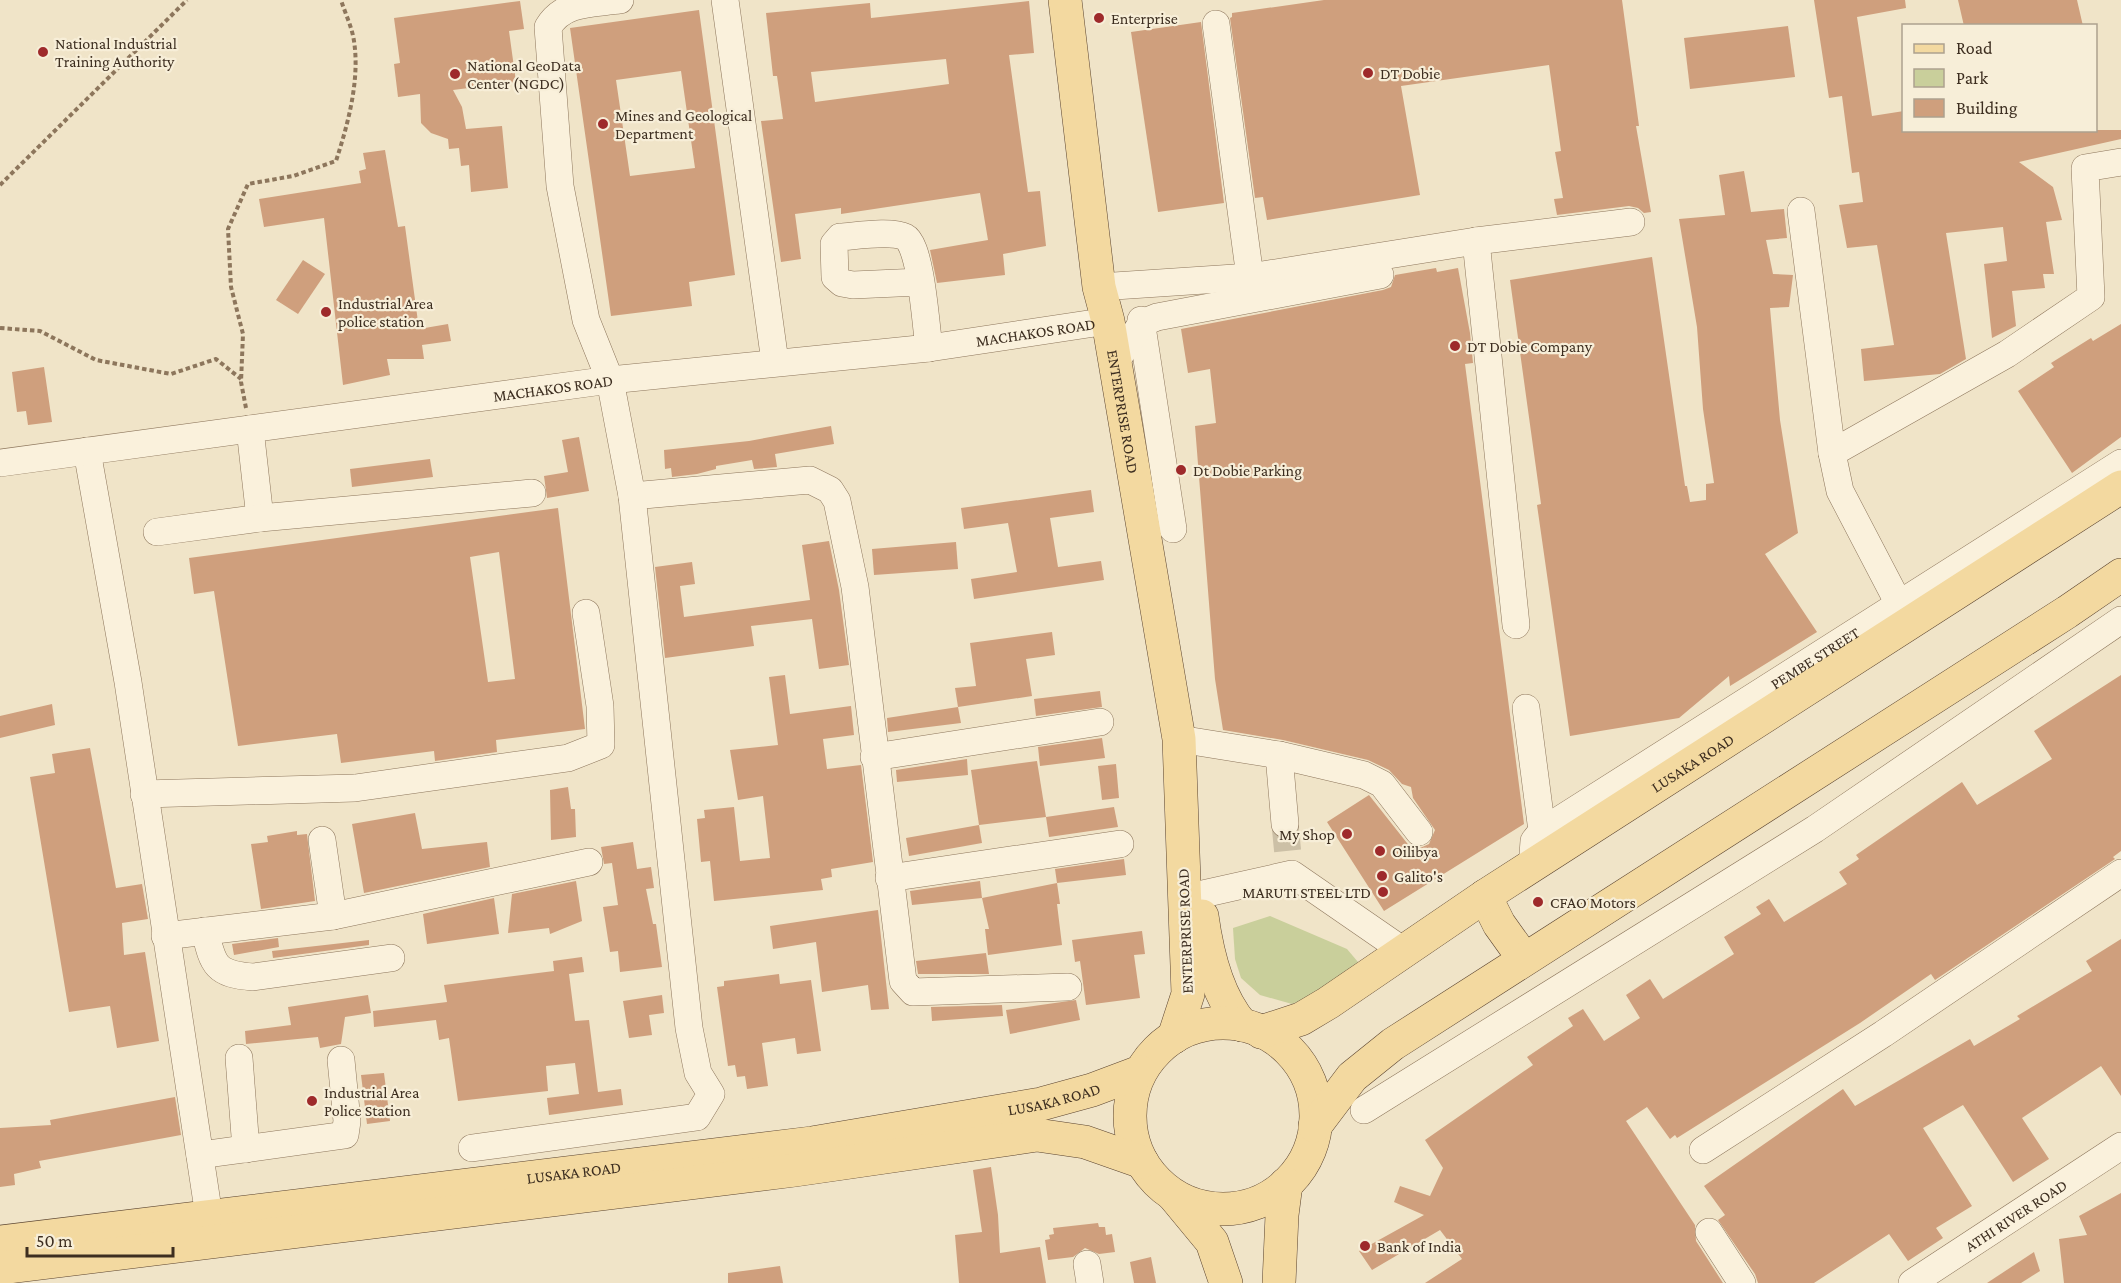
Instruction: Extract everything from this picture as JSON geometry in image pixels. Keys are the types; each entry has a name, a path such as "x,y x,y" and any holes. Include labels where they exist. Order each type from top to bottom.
{"main road":[{"name":"ENTERPRISE ROAD","path":"1065,0 1099,287 1108,321 1179,739 1183,823 1192,896 1211,964 1225,998 1252,1028"},
{"name":"LUSAKA ROAD","path":"1252,1028 1301,1019 1405,952 1485,896 1532,868 1942,590 2116,499"},
{"path":"1315,1126 1358,1071 1393,1044 2058,618 2121,574"},
{"name":"ENTERPRISE ROAD","path":"1174,1037 1188,994 1192,896"},
{"path":"1485,896 1502,929 1524,959"},
{"path":"1172,1194 1194,1204 1227,1208 1243,1206 1266,1198 1286,1184 1306,1158 1315,1126 1315,1103 1309,1080 1297,1060 1281,1044 1252,1028 1219,1023 1195,1027 1174,1037 1155,1052 1140,1072 1132,1094 1130,1117 1133,1140 1142,1162 1156,1181 1172,1194 1212,1242 1226,1283"},
{"name":"LUSAKA ROAD","path":"0,1242 812,1143 1041,1104 1092,1090 1140,1072"},
{"name":"LUSAKA ROAD","path":"0,1268 795,1170 1037,1135 1085,1142 1142,1162"},
{"path":"1279,1283 1282,1215 1286,1184"}],"street":[{"path":"472,1148 697,1117 711,1094 698,1073 689,1028 632,496 610,380 586,320 560,186 548,27 556,14 567,8 620,0"},
{"path":"725,0 775,362"},
{"path":"1216,24 1250,277"},
{"path":"1832,453 2007,354 2091,297 2085,168 2121,162"},
{"path":"1801,211 1832,453 1840,491 1899,604"},
{"path":"1099,287 1250,277 1476,241 1631,222"},
{"path":"1476,241 1516,625"},
{"path":"1114,364 1141,322 1157,317 1380,275"},
{"path":"920,282 929,348"},
{"name":"MACHAKOS ROAD","path":"0,463 610,380 929,348 1108,321"},
{"path":"1141,322 1154,393 1173,529"},
{"path":"1120,402 1154,393"},
{"path":"250,429 260,518"},
{"path":"87,451 128,682 209,1216"},
{"name":"PEMBE STREET","path":"1542,831 1899,604 1942,590 2121,463"},
{"path":"632,496 810,480 830,490 837,501 855,587 899,964 903,981 913,992 1068,987"},
{"path":"156,532 260,518 532,492"},
{"path":"144,794 355,788 568,758 601,745 600,706 586,613"},
{"path":"1364,1110 1815,828 2121,620"},
{"path":"1526,708 1542,831 1533,841 1532,868"},
{"path":"874,757 1100,722"},
{"path":"1179,739 1278,755 1364,775 1382,784 1419,832"},
{"path":"1278,755 1285,824"},
{"path":"322,840 333,916"},
{"path":"889,878 1120,844"},
{"path":"165,936 333,916 589,862"},
{"path":"1192,896 1290,865 1405,952"},
{"path":"1702,1150 1882,1034 2121,873"},
{"path":"205,932 211,959 218,968 238,976 253,977 391,958"},
{"path":"239,1058 246,1149"},
{"path":"200,1155 345,1135 347,1121 342,1060"},
{"name":"ATHI RIVER ROAD","path":"1912,1283 2121,1146"},
{"path":"1709,1232 1742,1283"}],"path":[{"path":"0,185 187,0"},
{"path":"0,328 40,332 96,360 171,374 216,359 240,376 241,382 243,334 231,287 228,229 248,184 293,176 336,161 348,126 353,81 354,41 341,0"}],"green space":[{"path":"1270,916 1347,949 1358,962 1313,996 1292,1004 1260,995 1241,978 1235,959 1233,928"}],"building":[{"path":"1324,0 1622,0 1639,126 1636,126 1651,212 1644,213 1638,208 1629,206 1557,215 1554,199 1563,198 1555,152 1561,151 1549,65 1401,86 1420,195 1267,220 1263,197 1255,198 1230,18 1232,13"},
{"path":"1814,0 1905,0 1906,8 1857,17 1872,116 1902,111 1902,132 2121,130 2121,139 2019,162 2053,187 2062,220 2046,222 2054,274 2043,274 2045,288 2012,291 2016,326 1992,338 1984,264 2007,261 2003,227 1946,233 1966,359 1940,374 1864,381 1861,349 1894,345 1877,245 1847,248 1839,205 1863,202 1859,172 1852,173 1842,96 1829,98"},
{"path":"1958,0 2077,0 2083,24 1964,24"},
{"path":"520,1 524,29 509,31 516,82 453,90 462,107 466,129 502,126 508,188 471,192 469,165 461,166 459,148 449,149 448,139 431,133 421,123 420,94 398,97 394,64 400,63 394,18"},
{"path":"1029,1 1034,53 1009,55 1028,192 1040,191 1046,246 1003,254 1005,275 937,283 930,250 988,240 980,193 841,214 841,208 795,214 801,259 781,262 761,121 783,119 777,76 773,76 766,13 870,3 871,18","holes":["946,59 949,84 815,102 811,72"]},
{"name":"Mines and Geological Department","path":"699,10 735,275 689,282 692,306 611,316 570,28","holes":["681,71 695,168 630,176 616,80"]},
{"path":"1201,22 1224,203 1158,212 1131,32"},
{"path":"1788,26 1795,77 1690,89 1684,38"},
{"path":"385,150 398,227 405,226 419,329 448,324 451,341 422,345 424,359 387,359 390,375 343,385 324,218 264,227 259,199 361,183 359,171 366,169 363,153"},
{"path":"1744,171 1751,212 1784,209 1787,238 1766,240 1773,274 1793,275 1789,307 1770,308 1780,420 1798,533 1765,554 1817,632 1730,686 1729,676 1679,718 1570,736 1537,505 1541,504 1510,280 1652,257 1685,486 1687,486 1690,502 1706,500 1706,484 1714,483 1703,409 1697,327 1679,219 1725,215 1719,175"},
{"path":"303,260 325,274 298,314 276,300"},
{"name":"DT Dobie Company","path":"1436,268 1437,272 1458,268 1470,333 1473,363 1465,364 1524,824 1384,911 1327,822 1369,795 1422,862 1420,848 1429,844 1435,830 1413,798 1411,787 1402,784 1389,770 1368,760 1283,740 1223,730 1215,679 1195,426 1216,423 1210,369 1188,373 1181,329 1383,290 1391,287 1395,275"},
{"path":"2121,324 2121,437 2072,473 2018,391 2054,367 2051,363 2091,338 2093,341"},
{"path":"44,367 52,422 28,425 26,411 17,412 12,372"},
{"path":"831,426 834,444 775,454 777,467 754,469 752,460 716,466 716,469 697,474 672,477 671,468 665,469 664,450 749,441"},
{"path":"579,437 589,491 547,498 544,476 568,472 562,440"},
{"path":"430,459 433,477 352,487 350,469"},
{"path":"1091,490 1094,512 1050,518 1058,567 1101,561 1104,580 974,599 971,579 1017,572 1008,523 964,529 961,508"},
{"path":"558,508 585,729 496,740 497,752 435,761 434,751 341,763 337,734 238,746 214,591 194,594 189,558","holes":["499,552 515,679 488,682 470,557"]},
{"path":"829,541 839,590 849,665 819,669 812,619 751,626 754,646 665,658 655,567 692,562 695,584 680,586 684,617 810,600 802,545"},
{"path":"956,542 958,569 874,575 872,549"},
{"path":"1052,632 1055,655 1026,659 1032,696 958,707 955,688 976,686 970,643"},
{"path":"785,675 790,714 851,706 854,735 823,739 827,769 861,765 873,862 831,869 832,877 821,879 823,890 714,901 710,861 701,862 697,819 705,818 704,810 734,807 740,861 770,858 763,796 738,800 730,750 778,745 769,677"},
{"path":"2121,675 2121,851 2113,857 2115,859 1935,980 1931,974 1860,1023 1677,1138 1675,1135 1670,1139 1647,1107 1626,1121 1695,1225 1696,1241 1723,1283 1425,1283 1462,1259 1440,1230 1372,1270 1359,1251 1424,1215 1394,1202 1400,1186 1430,1196 1443,1168 1425,1140 1533,1065 1527,1057 1573,1026 1568,1018 1583,1009 1604,1041 1640,1018 1626,995 1650,979 1663,999 1734,954 1724,937 1761,914 1756,907 1769,899 1784,922 1847,884 1839,872 1859,859 1856,855 1962,782 1977,805 2052,759 2034,731"},
{"path":"1100,691 1102,707 1036,716 1034,699"},
{"path":"52,704 55,725 0,738 0,716"},
{"path":"958,707 961,723 888,732 887,718"},
{"path":"1102,738 1105,758 1040,766 1038,747"},
{"path":"90,748 116,888 142,884 148,919 122,923 124,955 145,952 159,1041 117,1048 110,1006 69,1012 30,777 55,773 52,754"},
{"path":"967,759 968,775 897,782 896,770"},
{"path":"1037,761 1046,817 979,825 971,770"},
{"path":"1116,764 1119,798 1102,800 1098,766"},
{"path":"568,787 571,809 575,809 576,837 551,840 550,790"},
{"path":"1114,807 1118,827 1049,837 1046,817"},
{"path":"415,813 422,849 487,842 490,867 364,893 352,824"},
{"path":"979,825 982,843 909,856 906,838"},
{"path":"297,831 297,835 307,834 315,901 261,909 251,844 268,842 267,836"},
{"path":"633,842 637,869 651,867 654,888 646,889 653,924 656,924 662,967 620,972 618,951 610,952 603,907 618,905 612,863 604,864 601,847"},
{"path":"1124,859 1126,875 1057,883 1055,869"},
{"path":"576,881 582,921 550,934 549,928 508,933 512,894"},
{"path":"980,881 982,898 912,905 910,891"},
{"path":"1057,883 1062,945 988,955 985,929 989,929 982,898"},
{"path":"494,898 499,934 427,944 423,914"},
{"path":"878,910 889,1009 871,1010 868,985 822,992 816,942 773,949 770,926"},
{"path":"1142,931 1145,954 1134,955 1140,998 1086,1005 1080,961 1075,962 1072,940"},
{"path":"278,938 279,947 234,955 232,944"},
{"path":"2121,939 2121,1096 2101,1066 2022,1118 2049,1159 2013,1182 1963,1105 1923,1128 1972,1206 1936,1228 1943,1238 1908,1261 1889,1234 1814,1283 1758,1283 1755,1274 1718,1220 1725,1215 1704,1186 1843,1089 1855,1106 1970,1039 1974,1046 2020,1019 2017,1016 2092,971 2086,961"},
{"path":"369,940 369,945 273,958 272,951"},
{"path":"986,953 989,974 918,974 916,961"},
{"path":"582,957 584,972 569,974 575,1021 589,1020 598,1092 621,1089 623,1105 549,1115 547,1098 579,1094 575,1063 546,1066 548,1091 458,1101 449,1038 439,1040 436,1020 374,1027 373,1011 447,1002 444,985 554,971 553,961"},
{"path":"779,974 780,984 811,980 821,1051 797,1054 795,1038 762,1043 768,1086 747,1089 745,1076 737,1077 735,1065 728,1066 717,987 724,986 724,981"},
{"path":"368,995 371,1013 345,1017 341,1044 320,1048 318,1037 246,1044 245,1031 291,1025 288,1007"},
{"path":"662,995 664,1013 649,1015 652,1035 629,1038 623,1001"},
{"path":"1076,1000 1080,1020 1010,1034 1006,1010"},
{"path":"1002,1005 1003,1016 932,1021 931,1007"},
{"path":"384,1073 390,1121 367,1124 361,1075"},
{"path":"175,1097 181,1135 39,1161 41,1168 14,1174 15,1185 0,1187 0,1128 51,1125 50,1120"},
{"path":"991,1167 998,1215 1000,1253 1040,1247 1046,1283 959,1283 955,1235 982,1232 973,1170"},
{"path":"2121,1193 2121,1283 2064,1283 2059,1239 2087,1235 2079,1216"},
{"path":"1098,1223 1099,1227 1105,1227 1106,1235 1112,1234 1115,1252 1099,1254 1085,1248 1073,1257 1048,1260 1045,1240 1050,1239 1049,1235 1054,1234 1053,1228"},
{"path":"2034,1252 2040,1271 2021,1283 1987,1283"},
{"path":"1151,1257 1156,1283 1134,1283 1130,1262"},
{"path":"780,1266 783,1283 728,1283 728,1273"}],"tunnel":[{"path":"1285,824 1288,855"}],"place":[{"name":"Enterprise","path":"1099,18"},
{"name":"National Industrial Training Authority","path":"43,52"},
{"name":"DT Dobie","path":"1368,73"},
{"name":"National GeoData Center (NGDC)","path":"455,74"},
{"name":"Mines and Geological Department","path":"603,124"},
{"name":"Industrial Area police station","path":"326,312"},
{"name":"DT Dobie Company","path":"1455,346"},
{"name":"Dt Dobie Parking","path":"1181,470"},
{"name":"My Shop","path":"1347,834"},
{"name":"Oilibya","path":"1380,851"},
{"name":"Galito's","path":"1382,876"},
{"name":"MARUTI STEEL LTD","path":"1383,892"},
{"name":"CFAO Motors","path":"1538,902"},
{"name":"Industrial Area Police Station","path":"312,1101"},
{"name":"Bank of India","path":"1365,1246"}]}
